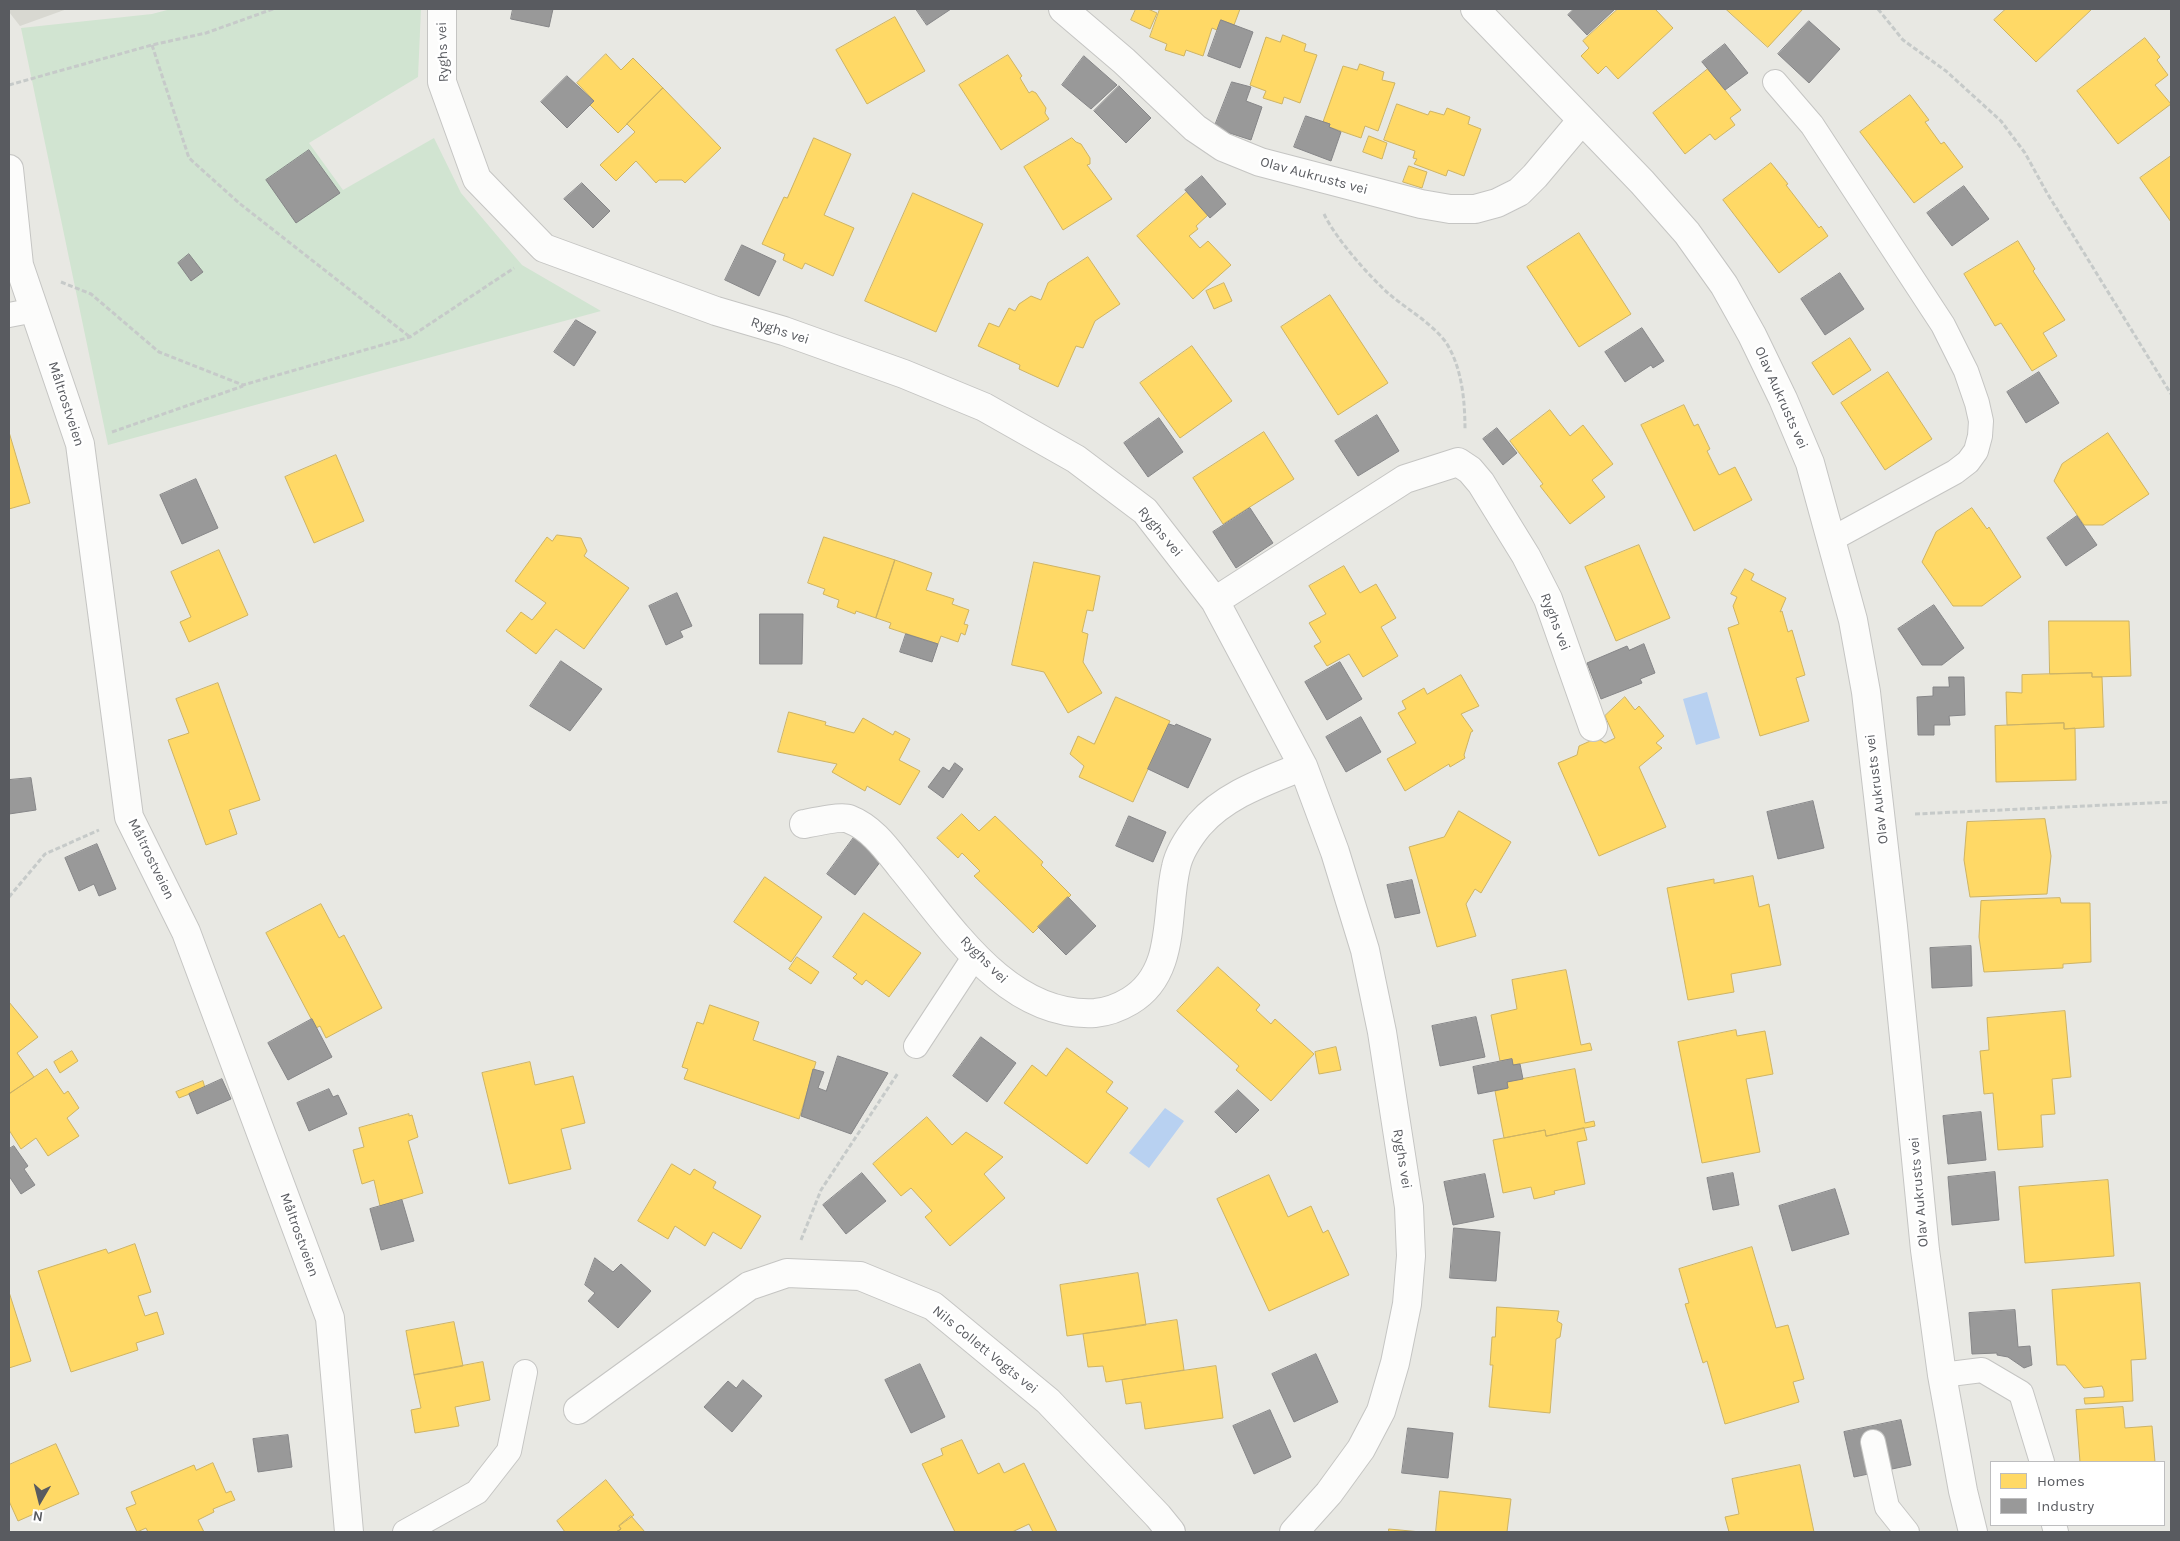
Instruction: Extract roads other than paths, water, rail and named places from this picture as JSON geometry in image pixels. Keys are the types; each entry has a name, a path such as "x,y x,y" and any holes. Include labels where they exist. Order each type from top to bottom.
{"street":[{"name":"Ryghs vei","path":"442,9 442,82 477,179 544,248 716,311 812,341 904,374 984,407 1076,459 1145,511 1215,601 1303,766 1335,852 1367,959 1382,1032 1409,1207 1410,1256 1407,1304 1395,1363 1380,1411 1361,1449 1335,1486 1294,1532"},
{"name":"Olav Aukrusts vei","path":"1063,9 1124,61 1195,128 1223,147 1260,162 1421,204 1450,209 1475,209 1497,203 1519,192 1535,176 1582,120"},
{"name":"Olav Aukrusts vei","path":"1475,9 1642,182 1688,233 1724,285 1752,335 1783,399 1810,463 1854,620 1866,692 1894,926 1925,1250 1942,1375 1963,1491 1973,1532"},
{"name":"Måltrostveien","path":"9,169 20,265 22,312 80,444 129,817 186,932 330,1318 349,1532"},
{"name":"Ryghs vei","path":"1215,601 1405,479 1458,462 1470,470 1481,482 1526,556 1548,599 1593,727"},
{"name":"Ryghs vei","path":"804,824 848,818 874,833 975,956 1004,982 1043,1004 1068,1011 1096,1013 1120,1007 1142,994 1156,976 1165,951 1176,865 1186,844 1199,825 1220,805 1249,788 1303,766"},
{"name":"Nils Collett Vogts vei","path":"578,1410 749,1286 787,1273 860,1276 933,1306 1048,1401 1171,1532"}],"lane":[{"path":"1775,82 1812,125 1943,325 1966,371 1981,421 1976,451 1968,462 1955,472 1832,539"},
{"path":"916,1046 975,956"},
{"path":"1942,1375 1982,1370 2021,1393 2042,1461"},
{"path":"405,1532 476,1492 509,1451 526,1372"},
{"path":"1873,1442 1887,1507 1907,1532"}],"water":[{"path":"1707,692 1720,738 1696,745 1683,699"},
{"path":"1165,1108 1184,1121 1149,1168 1129,1153"}]}
